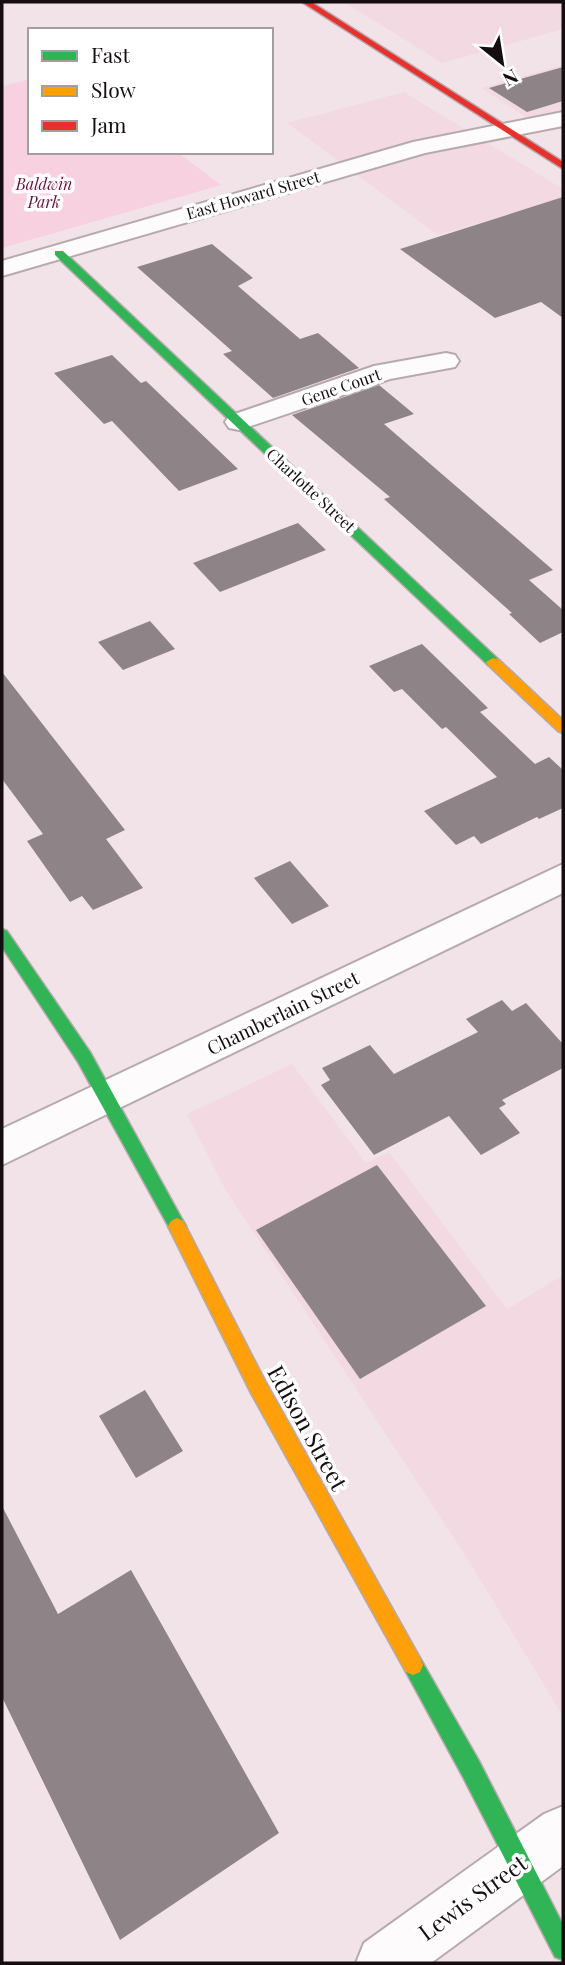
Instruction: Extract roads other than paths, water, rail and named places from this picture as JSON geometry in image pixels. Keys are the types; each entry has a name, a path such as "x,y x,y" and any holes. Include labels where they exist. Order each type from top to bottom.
{"street":[{"path":"306,2 563,166"},
{"name":"East Howard Street","path":"2,269 421,147 563,119"},
{"name":"Charlotte Street","path":"59,253 563,728"},
{"name":"Gene Court","path":"239,422 384,372 446,361"},
{"name":"Chamberlain Street","path":"2,1149 563,877"},
{"name":"Edison Street","path":"2,935 84,1057 180,1230 264,1399 542,1848 563,1949"},
{"name":"Lewis Street","path":"384,1963 542,1848"}],"park label":[{"name":"Baldwin Park","path":"44,193"}]}
